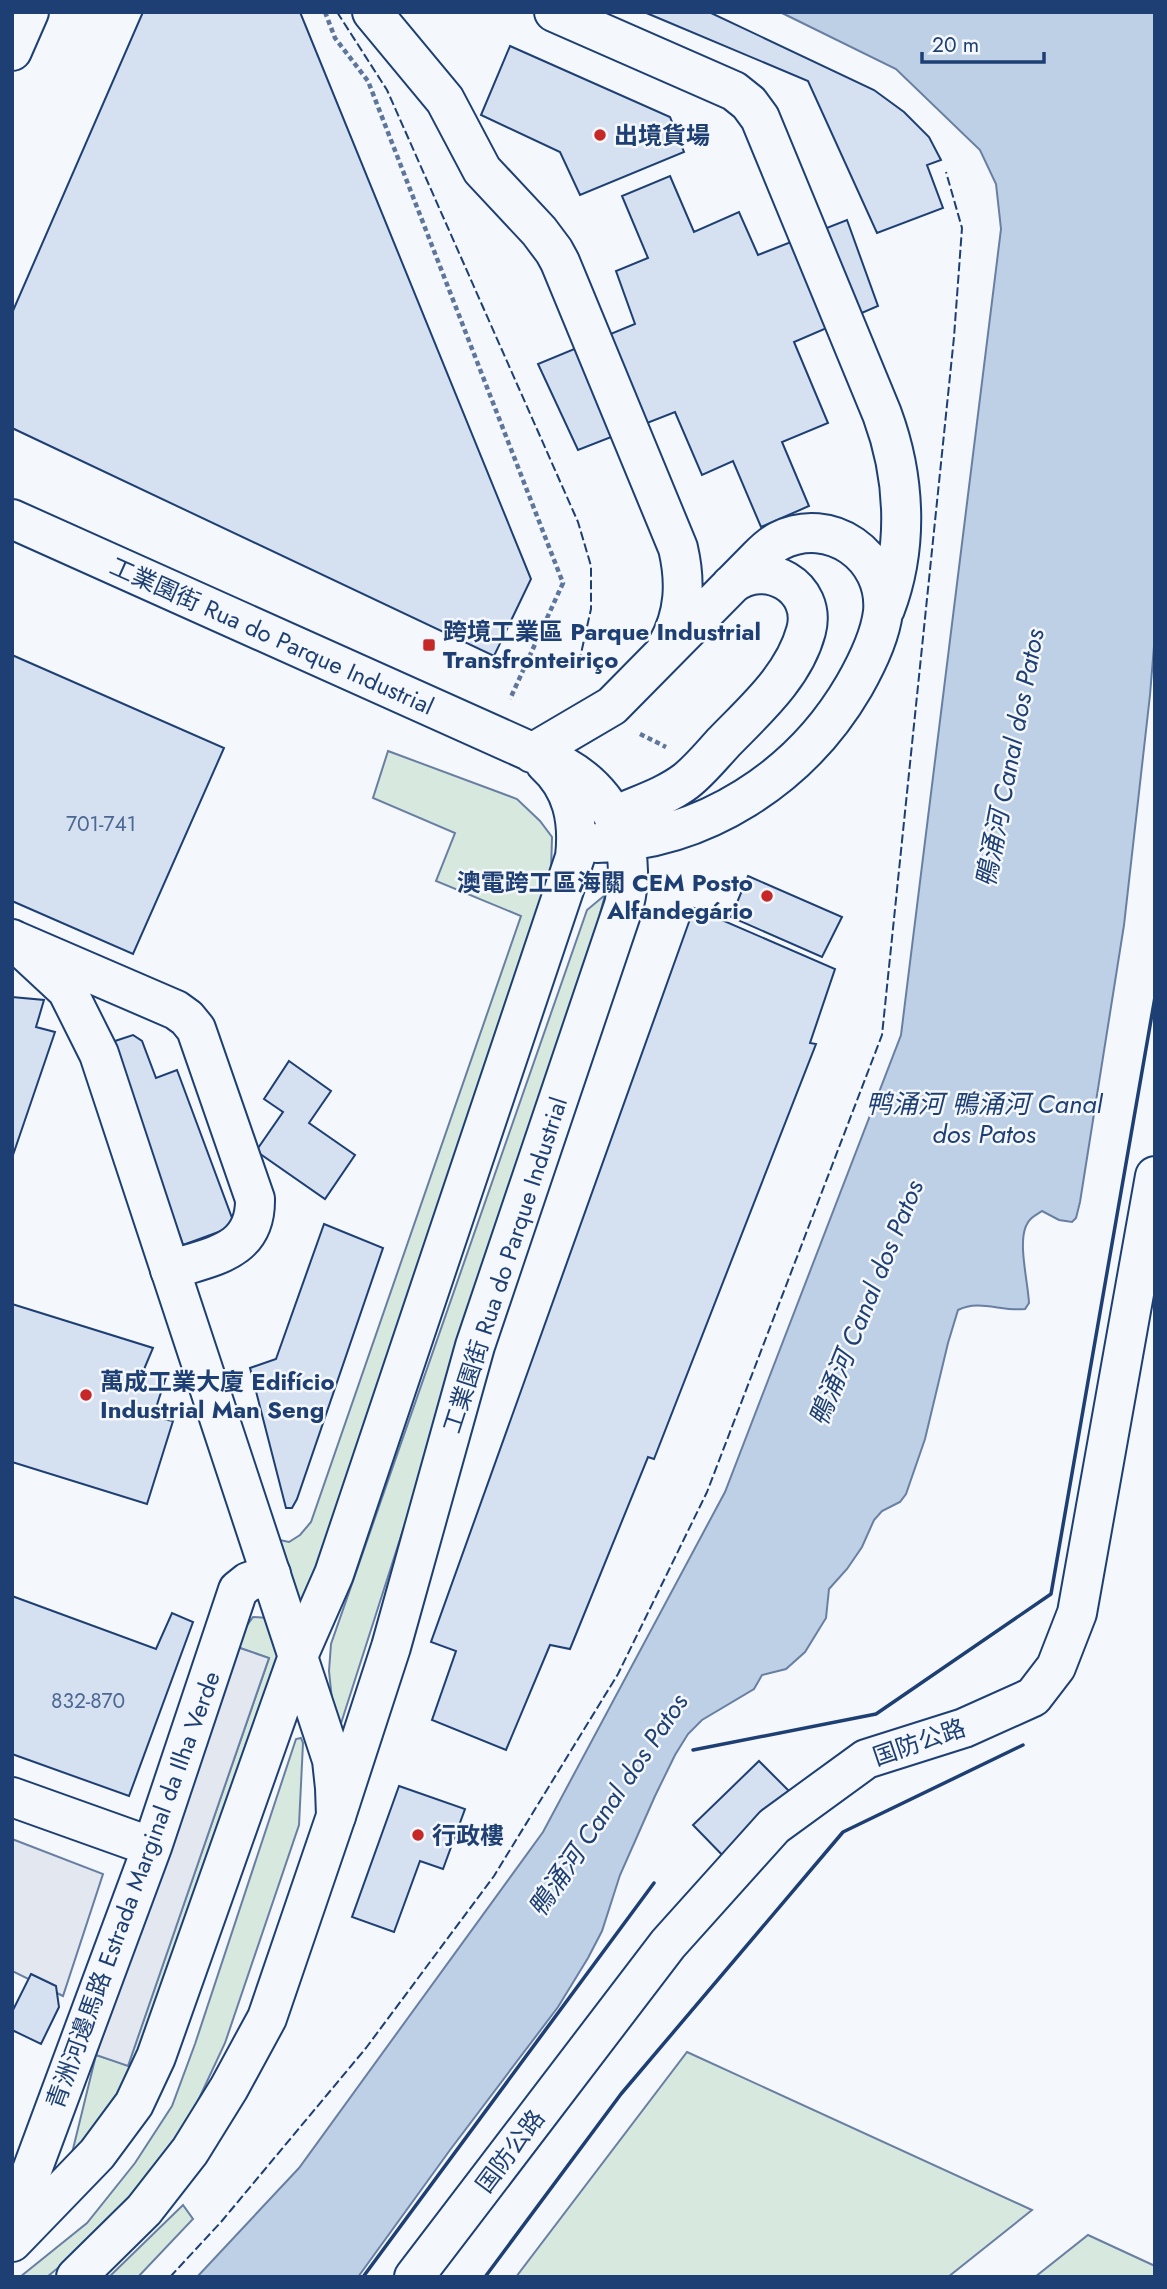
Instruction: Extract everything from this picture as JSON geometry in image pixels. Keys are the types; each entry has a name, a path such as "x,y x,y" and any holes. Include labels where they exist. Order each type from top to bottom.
{"street":[{"path":"12,51 29,12"},
{"path":"372,12 445,100 482,170 540,231 560,262 681,559 684,583 682,608 669,643 656,662"},
{"path":"554,12 734,91 749,103 760,118 882,414 895,455 901,498 899,555 892,591 868,658 844,702 818,737 788,768 753,794 715,815 675,830 619,828"},
{"name":"工業園街 Rua do Parque Industrial","path":"12,519 576,774 595,789 619,828 629,868 624,905 475,1346 391,1647 335,1815"},
{"path":"532,753 612,706 769,547 779,541 802,533 827,534 850,543 864,555 875,570 883,594 882,619"},
{"path":"577,842 619,828 695,773 781,680 795,659 807,628 806,604 796,589 782,578 771,574 752,574 731,585"},
{"name":"工業園街 Rua do Parque Industrial","path":"298,1656 334,1574 567,880 577,842 576,820 569,795 556,774 532,753"},
{"path":"13,940 67,990 99,1054 332,1760 335,1788 335,1815 267,2018 229,2088 190,2151 144,2210 76,2277"},
{"path":"13,940 176,1010 196,1029 255,1199 255,1213 244,1239 231,1249 170,1270"},
{"name":"国防公路","path":"414,2277 668,1944 774,1826 866,1759 964,1728 1033,1697 1056,1667 1077,1613 1155,1176"},
{"name":"青洲河邊馬路 Estrada Marginal da Ilha Verde","path":"12,2224 152,1847 238,1590 248,1582 271,1574"},
{"path":"12,2242 97,2154 134,2104 156,2057 298,1656"},
{"path":"12,1797 152,1847"}],"path":[{"path":"325,12 335,38 368,81 563,583 494,736"},
{"path":"612,706 643,737 679,753 695,773"}],"shaded area":[{"path":"388,751 517,799 552,837 551,873 322,1560 299,1605 270,1538 289,1542 300,1535 311,1522 521,916 436,881 455,833 373,798"},
{"path":"605,895 336,1739 329,1671 331,1644 587,910"},
{"path":"253,1617 269,1618 285,1655 117,2106 72,2153 96,2055 128,2065 269,1658 237,1647 243,1631"},
{"path":"237,1647 269,1658 128,2066 96,2055"},
{"path":"301,1738 303,1743 299,1825 225,2043 189,2120 145,2180 88,2243 47,2277 20,2277 87,2223 135,2163 172,2106 296,1739"},
{"path":"12,1839 103,1874 63,1996 12,1971"},
{"path":"687,2052 1032,2210 948,2277 516,2277"},
{"path":"183,2205 193,2219 138,2277 109,2277"},
{"path":"1088,2235 1155,2266 1155,2277 1035,2277"}],"water":[{"name":"鸭涌河 鴨涌河 Canal dos Patos","path":"780,12 1155,12 1155,634 1124,925 1076,1218 1072,1222 1059,1220 1042,1211 1027,1223 1023,1243 1029,1303 1025,1309 974,1306 958,1310 925,1439 906,1494 900,1502 882,1511 874,1520 862,1547 829,1589 826,1618 805,1652 786,1669 762,1675 754,1689 702,1720 688,1734 655,1796 620,1875 602,1931 588,1958 558,2007 358,2277 197,2277 299,2168 543,1832 725,1492 901,1035 1001,229 996,184 980,150 896,69"}],"building":[{"path":"143,12 300,12 531,579 494,656 12,428 12,313"},
{"path":"644,12 709,12 874,90 904,112 929,137 941,160 927,165 943,208 877,233 808,81"},
{"name":"出境貨場","path":"510,46 670,117 684,152 580,195 560,152 481,115"},
{"path":"670,176 694,232 739,212 758,255 847,220 878,306 794,342 828,423 782,442 809,506 761,527 733,461 702,475 675,412 578,450 538,364 635,324 616,271 648,258 622,196"},
{"path":"12,655 224,748 133,954 12,901"},
{"name":"澳電跨工區海關 CEM Posto Alfandegário","path":"748,876 842,917 822,957 731,917"},
{"path":"694,908 835,969 810,1043 816,1044 654,1459 648,1457 570,1649 550,1645 506,1750 432,1720 456,1651 431,1642"},
{"path":"12,997 44,1000 36,1027 55,1032 12,1158"},
{"path":"133,1035 142,1041 156,1078 177,1070 235,1226 183,1245 112,1042"},
{"path":"289,1061 331,1091 309,1123 355,1155 325,1199 256,1151 283,1112 264,1099"},
{"path":"324,1224 383,1248 297,1499 292,1508 286,1508 250,1368 276,1359"},
{"name":"萬成工業大廈 Edifício Industrial Man Seng","path":"12,1304 153,1348 142,1374 167,1374 153,1417 173,1421 147,1504 12,1462"},
{"path":"12,1596 156,1649 172,1613 193,1622 129,1796 12,1754"},
{"path":"759,1761 797,1799 731,1864 693,1825"},
{"name":"行政樓","path":"399,1786 465,1809 443,1869 420,1861 394,1932 352,1917"},
{"path":"31,1974 56,1986 59,2007 41,2044 12,2030 12,2012"}],"fence":[{"path":"337,12 387,90 578,522 591,566 591,609 578,667"},
{"path":"170,2277 221,2222 366,2048 494,1876 618,1674 707,1492 882,1035 954,337 962,228 946,172"}],"wall":[{"path":"693,1750 876,1714 1051,1594 1155,997"},
{"path":"485,2277 621,2094 843,1832 1023,1745"},
{"path":"363,2277 654,1883"}],"place":[{"name":"出境貨場","path":"600,135"},
{"name":"跨境工業區 Parque Industrial Transfronteiriço","path":"429,645"},
{"name":"澳電跨工區海關 CEM Posto Alfandegário","path":"767,896"},
{"name":"萬成工業大廈 Edifício Industrial Man Seng","path":"86,1395"},
{"name":"行政樓","path":"418,1835"}],"water label":[{"name":"鴨涌河 Canal dos Patos","path":"1010,758"},
{"name":"鴨涌河 Canal dos Patos","path":"866,1303"},
{"name":"鴨涌河 Canal dos Patos","path":"608,1805"}]}
